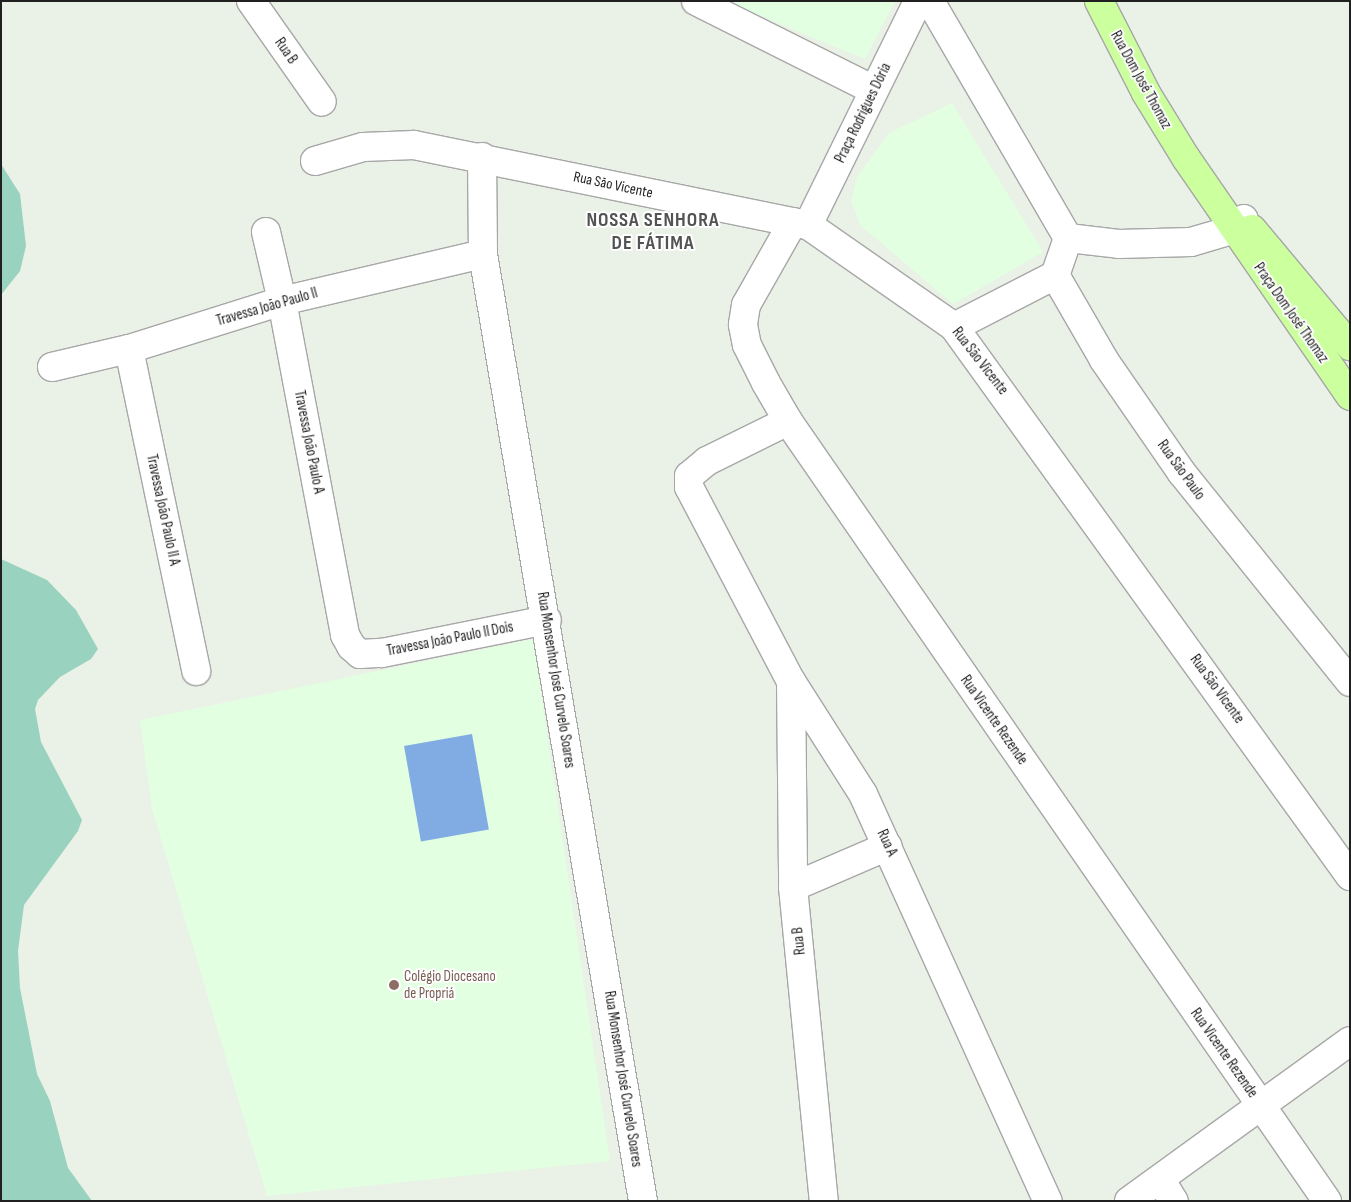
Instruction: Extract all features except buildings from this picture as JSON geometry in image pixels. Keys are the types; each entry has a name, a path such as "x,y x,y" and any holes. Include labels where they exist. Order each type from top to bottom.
{"main road":[{"name":"Rua Dom José Thomaz","path":"1099,1 1146,93 1186,158 1238,225"},
{"name":"Praça Dom José Thomaz","path":"1238,225 1350,346"},
{"name":"Praça Dom José Thomaz","path":"1238,225 1350,396"}],"street":[{"name":"Rua B","path":"250,1 322,102"},
{"path":"696,1 874,90"},
{"name":"Praça Rodrigues Dória","path":"800,223 874,90 918,1"},
{"path":"930,1 1068,238 1055,275 954,327"},
{"name":"Rua São Vicente","path":"315,161 363,148 414,145 482,157 800,223 954,327 1350,876"},
{"name":"Rua Monsenhor José Curvelo Soares","path":"482,157 483,254 547,620 643,1201"},
{"name":"Rua Vicente Rezende","path":"800,223 746,305 743,325 747,344 788,420 1327,1201"},
{"path":"1068,238 1118,244 1162,244 1204,240 1238,225"},
{"name":"Travessa João Paulo A","path":"266,232 282,301 345,635 354,650"},
{"name":"Travessa João Paulo II","path":"52,368 129,349 282,301 483,254"},
{"name":"Rua São Paulo","path":"1055,275 1104,360 1182,473 1350,682"},
{"name":"Travessa João Paulo II A","path":"129,349 196,671"},
{"name":"Rua A","path":"788,420 695,469 689,476 689,487 791,681 844,759 888,846 1048,1201"},
{"name":"Travessa João Paulo II Dois","path":"354,650 360,654 382,654 547,620"},
{"name":"Rua B","path":"791,681 793,888 824,1201"},
{"path":"793,888 888,846"},
{"path":"1129,1201 1167,1190 1261,1106 1350,1042"}],"shaded area":[{"path":"724,1 895,1 865,59"},
{"path":"952,103 1043,252 953,304 860,225 851,201 857,177 889,133"},
{"path":"1,164 20,194 26,246 20,271 1,295"},
{"path":"1,559 47,580 76,610 98,649 91,659 60,677 38,700 35,709 41,742 82,820 78,831 24,905 18,951 20,988 37,1074 50,1101 68,1168 92,1201 1,1201"},
{"name":"Colégio Diocesano de Propriá","path":"533,639 610,1161 267,1196 152,809 140,720"},
{"path":"472,734 489,830 421,842 404,746"}],"place":[{"name":"Colégio Diocesano de Propriá","path":"394,985"}],"district":[{"name":"NOSSA SENHORA DE FÁTIMA","path":"653,232"}]}
